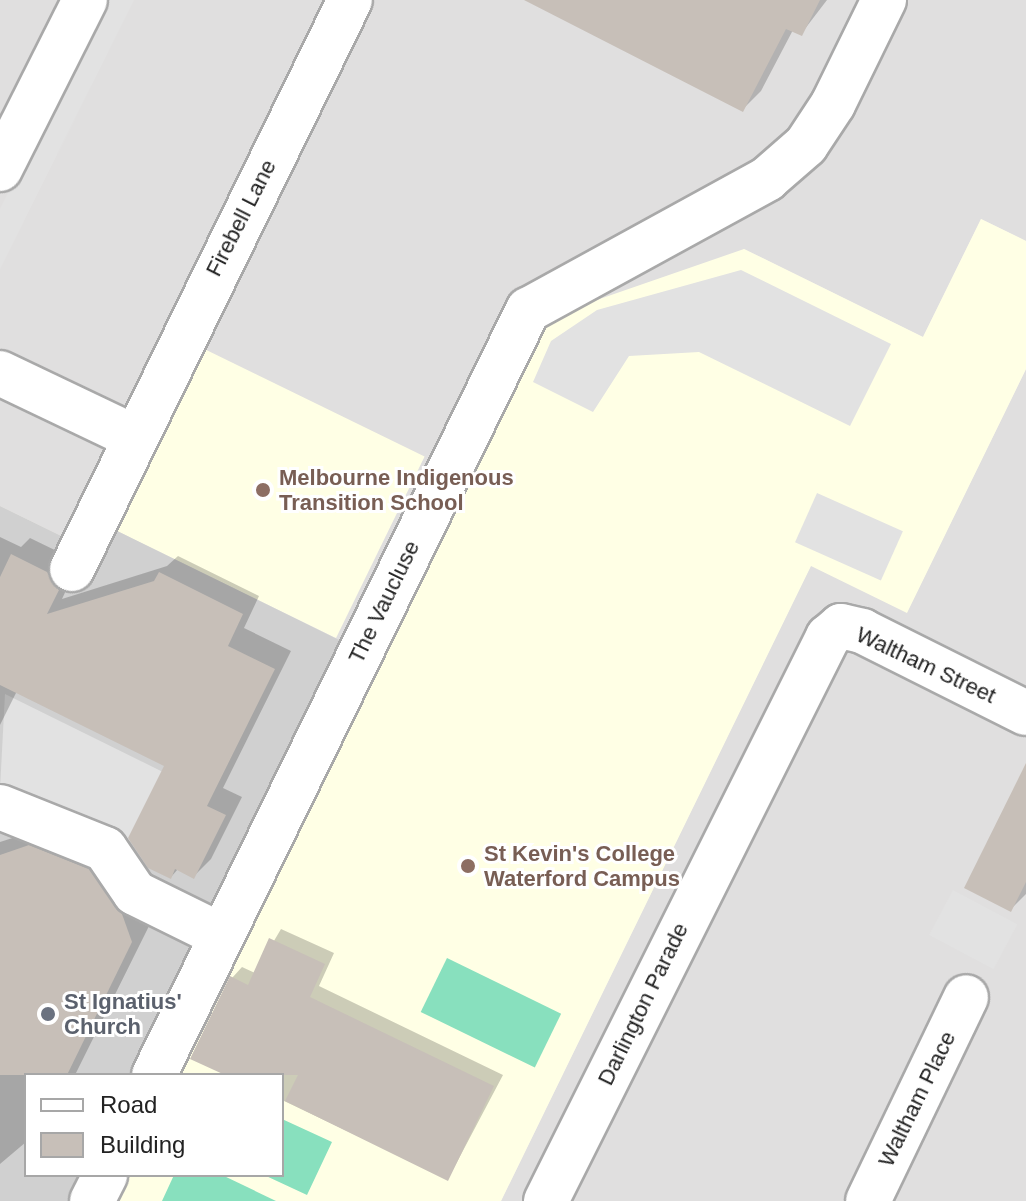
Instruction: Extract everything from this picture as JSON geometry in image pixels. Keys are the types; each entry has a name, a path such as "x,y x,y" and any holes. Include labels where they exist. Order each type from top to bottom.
{"street":[{"path":"0,169 15,100 85,0"},
{"name":"Firebell Lane","path":"72,569 132,436 350,0"},
{"name":"The Vaucluse","path":"155,1073 528,310 767,179 806,145 884,0"},
{"path":"0,373 132,436"},
{"name":"Waltham Street","path":"828,637 841,626 862,631 1026,713"},
{"name":"Darlington Parade","path":"546,1201 828,637"},
{"path":"0,807 105,849 135,893 220,935"},
{"name":"Waltham Place","path":"868,1201 966,997"},
{"path":"92,1201 104,1177"}],"shaded area":[{"path":"0,0 1026,0 1026,241 981,219 923,337 744,249 374,657 335,638 424,457 88,549 0,506"},
{"path":"104,0 134,0 0,269 0,209"},
{"name":"St Kevin's College Waterford Campus","path":"981,219 1026,241 1026,369 907,613 811,566 501,1201 108,1201 120,1177 284,1177 284,1073 171,1073 539,320 744,249 923,337"},
{"path":"741,270 891,344 850,426 699,352 629,356 593,412 533,382 551,341 597,310"},
{"name":"Melbourne Indigenous Transition School","path":"190,342 425,456 336,638 101,524"},
{"path":"1026,369 1026,1201 501,1201 811,565 907,612"},
{"path":"817,493 903,531 881,581 795,542"},
{"path":"0,506 88,549 101,523 374,657 171,1073 24,1073 24,1177 120,1177 108,1201 0,1201"},
{"path":"5,694 163,772 125,850 0,789"},
{"path":"953,890 1017,924 994,969 929,935"}],"green space":[{"path":"447,958 561,1014 535,1068 421,1012"},
{"path":"284,1120 332,1142 307,1195 268,1177 284,1177"},
{"path":"173,1177 226,1177 276,1201 162,1201"}],"building":[{"path":"524,0 820,0 802,36 786,29 743,112"},
{"path":"11,554 47,572 59,590 47,614 154,581 159,572 243,614 228,646 275,669 207,806 226,815 194,879 175,869 171,879 148,868 128,838 164,766 0,685 0,577"},
{"path":"1026,763 1026,882 1011,912 964,888"},
{"name":"St Ignatius' Church","path":"29,845 89,869 122,914 132,942 68,1073 0,1075 0,855"},
{"path":"269,938 325,964 310,997 494,1086 448,1181 285,1101 298,1075 221,1073 190,1059 230,976 248,985"}],"place":[{"name":"Melbourne Indigenous Transition School","path":"263,490"},
{"name":"St Kevin's College Waterford Campus","path":"468,866"},
{"name":"St Ignatius' Church","path":"48,1014"}]}
